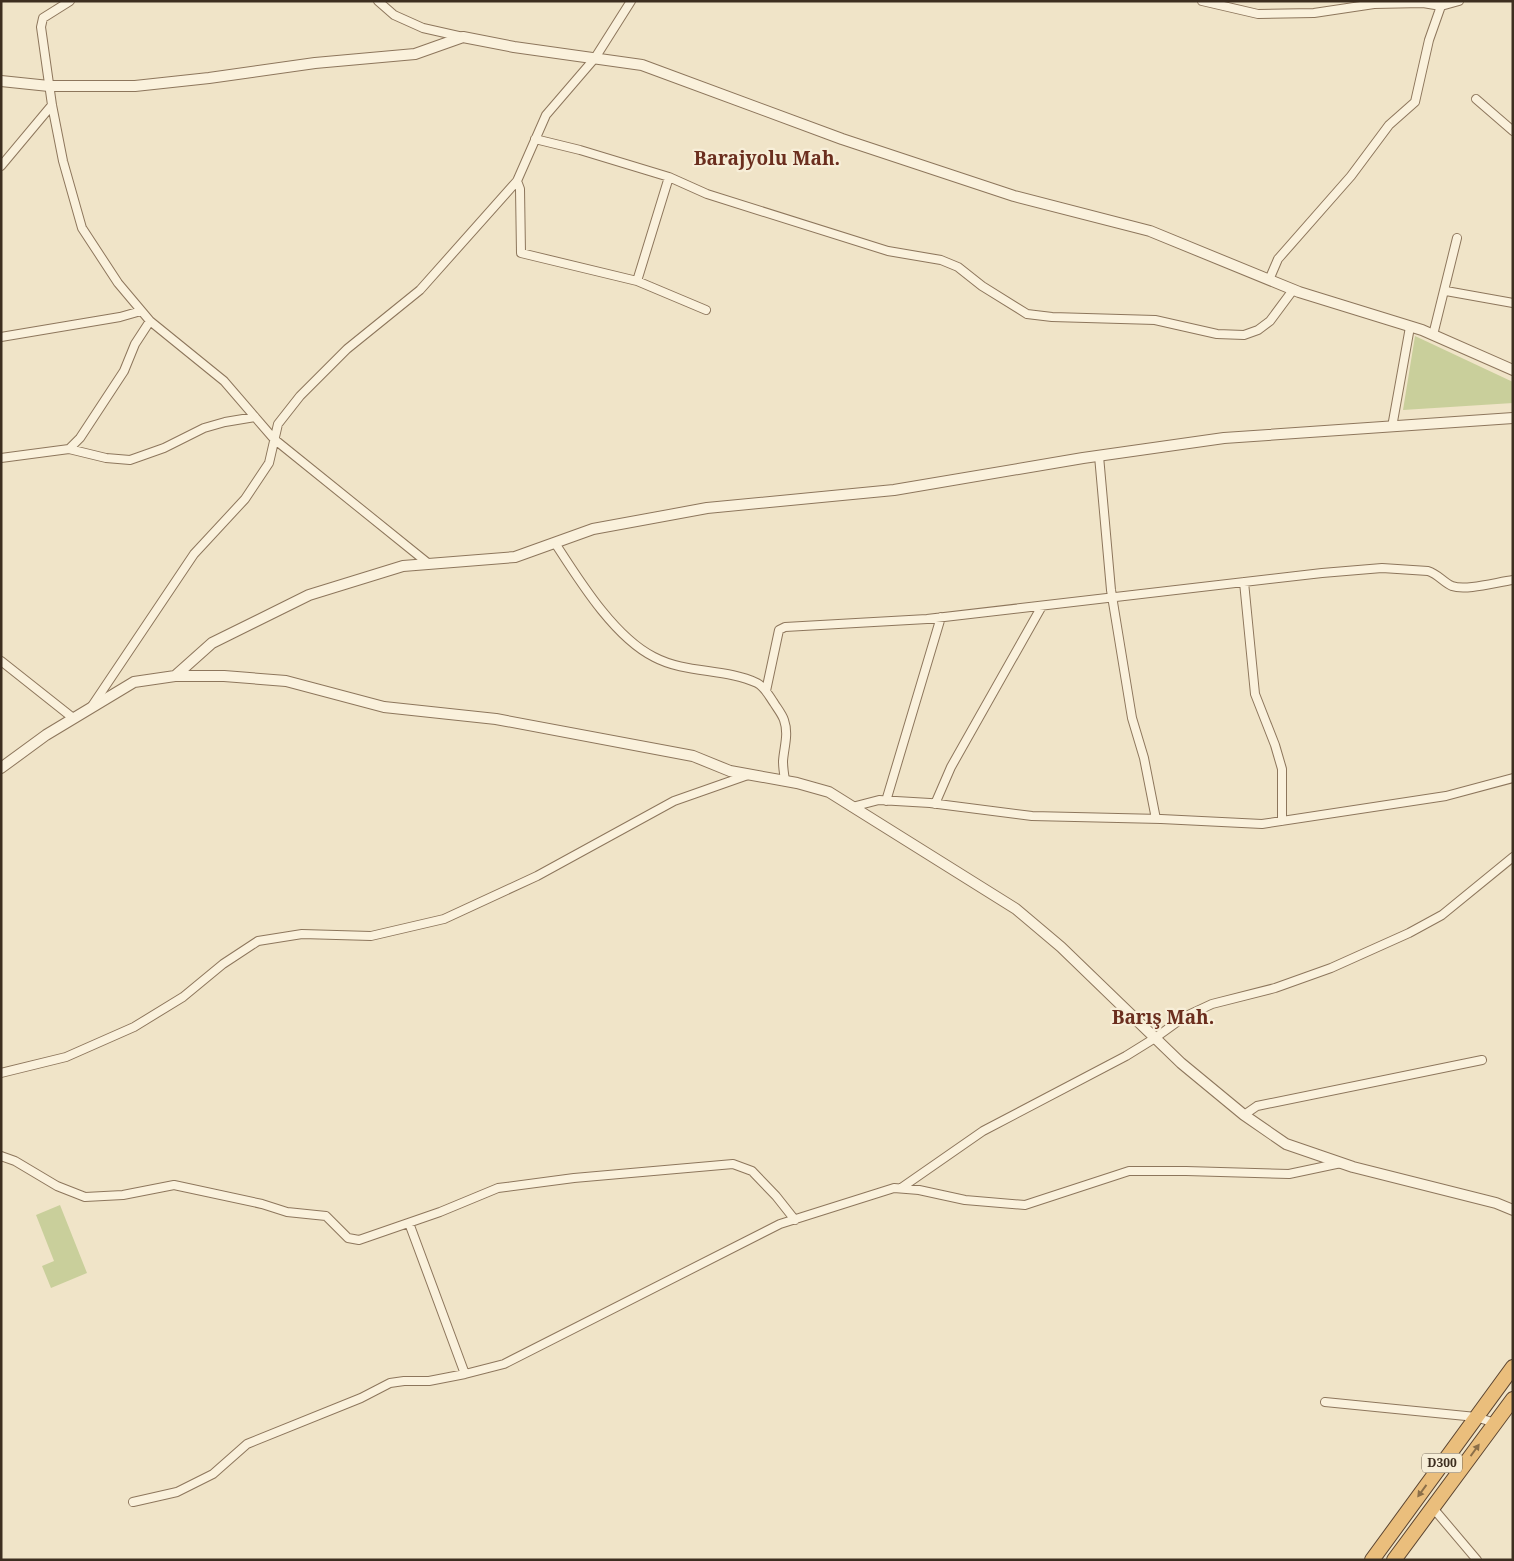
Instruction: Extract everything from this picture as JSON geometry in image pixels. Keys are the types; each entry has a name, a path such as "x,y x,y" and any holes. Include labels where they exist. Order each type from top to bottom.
{"highway":[{"name":"D300","path":"1372,1560 1513,1366"},
{"name":"D300","path":"1394,1560 1513,1399"}],"street":[{"path":"70,1 43,18 41,27 52,105 63,161 82,228 118,283 150,321 224,381 274,439 429,564"},
{"path":"378,1 394,15 423,28 514,47 642,64 842,139 1005,193 1150,231 1293,290 1410,326 1513,370"},
{"path":"92,706 194,554 245,499 269,463 278,424 300,396 347,349 420,290 517,181 546,115 595,58 631,1"},
{"path":"1202,1 1229,4 1258,14 1314,13 1374,4 1423,3 1441,6 1459,1"},
{"path":"1270,280 1278,259 1350,176 1389,125 1415,102 1429,40 1441,6"},
{"path":"1,81 49,86 135,86 315,63 415,54 463,37"},
{"path":"1476,99 1513,130"},
{"path":"1,166 52,105"},
{"path":"535,138 669,177 707,194 879,248 941,260 958,267 982,286 1027,314 1052,317 1155,320 1217,334 1244,335 1258,330 1270,321 1293,290"},
{"path":"637,281 669,177"},
{"path":"517,181 520,189 521,252 637,281 706,310"},
{"path":"1433,335 1446,291 1457,238"},
{"path":"1446,291 1513,303"},
{"path":"1,338 120,318 141,311"},
{"path":"69,449 80,438 124,371 135,344 150,321"},
{"path":"1392,427 1410,326"},
{"path":"1,458 69,449 106,458 130,460 164,448 204,428 225,422 254,418"},
{"path":"175,676 212,642 308,595 403,566 515,557 593,529 707,508 894,490 1099,456 1224,438 1513,418"},
{"path":"1099,456 1112,597 1132,718 1144,758 1156,819"},
{"path":"555,543 578,578 619,631 632,644 653,657 673,665 733,676 758,684 766,691 784,718 786,733 783,761 785,780"},
{"path":"766,691 779,630 785,627 941,617 1322,573 1382,568 1428,572 1439,576 1451,585 1462,588 1513,580"},
{"path":"1244,582 1255,694 1275,745 1282,770 1282,821"},
{"path":"935,804 951,767 1042,606"},
{"path":"886,801 941,617"},
{"path":"1,661 73,718"},
{"path":"1,768 46,735 134,682 175,676 224,676 286,681 384,707 496,719 692,756 730,771 785,780 829,792 1016,909 1061,947 1181,1063 1244,1115 1286,1144 1341,1163 1496,1203 1513,1210"},
{"path":"1,1074 66,1057 134,1026 184,997 223,964 258,941 302,934 371,936 444,919 537,876 674,801 750,774"},
{"path":"852,807 879,800 935,804 1032,816 1262,824 1446,796 1513,778"},
{"path":"901,1188 984,1131 1126,1056 1184,1017 1212,1004 1275,988 1331,968 1409,933 1442,915 1513,857"},
{"path":"1244,1115 1257,1106 1482,1060"},
{"path":"1,1156 15,1161 56,1186 85,1197 123,1194 174,1185 262,1204 287,1212 326,1216 348,1238 360,1240 440,1212 498,1188 574,1178 733,1164 752,1171 776,1196 795,1220"},
{"path":"133,1502 177,1492 213,1474 247,1444 361,1398 390,1383 429,1381 504,1364 780,1224 894,1188 919,1190 965,1200 1025,1205 1130,1171 1288,1174 1341,1163"},
{"path":"409,1223 465,1374"},
{"path":"1325,1402 1476,1418 1495,1423"},
{"path":"1433,1508 1478,1560"}],"green space":[{"path":"1415,336 1513,382 1513,403 1403,410"},
{"path":"60,1205 87,1273 51,1288 42,1266 54,1261 36,1215"}],"district":[{"name":"Barajyolu Mah.","path":"767,158"},
{"name":"Barış Mah.","path":"1163,1017"}]}
